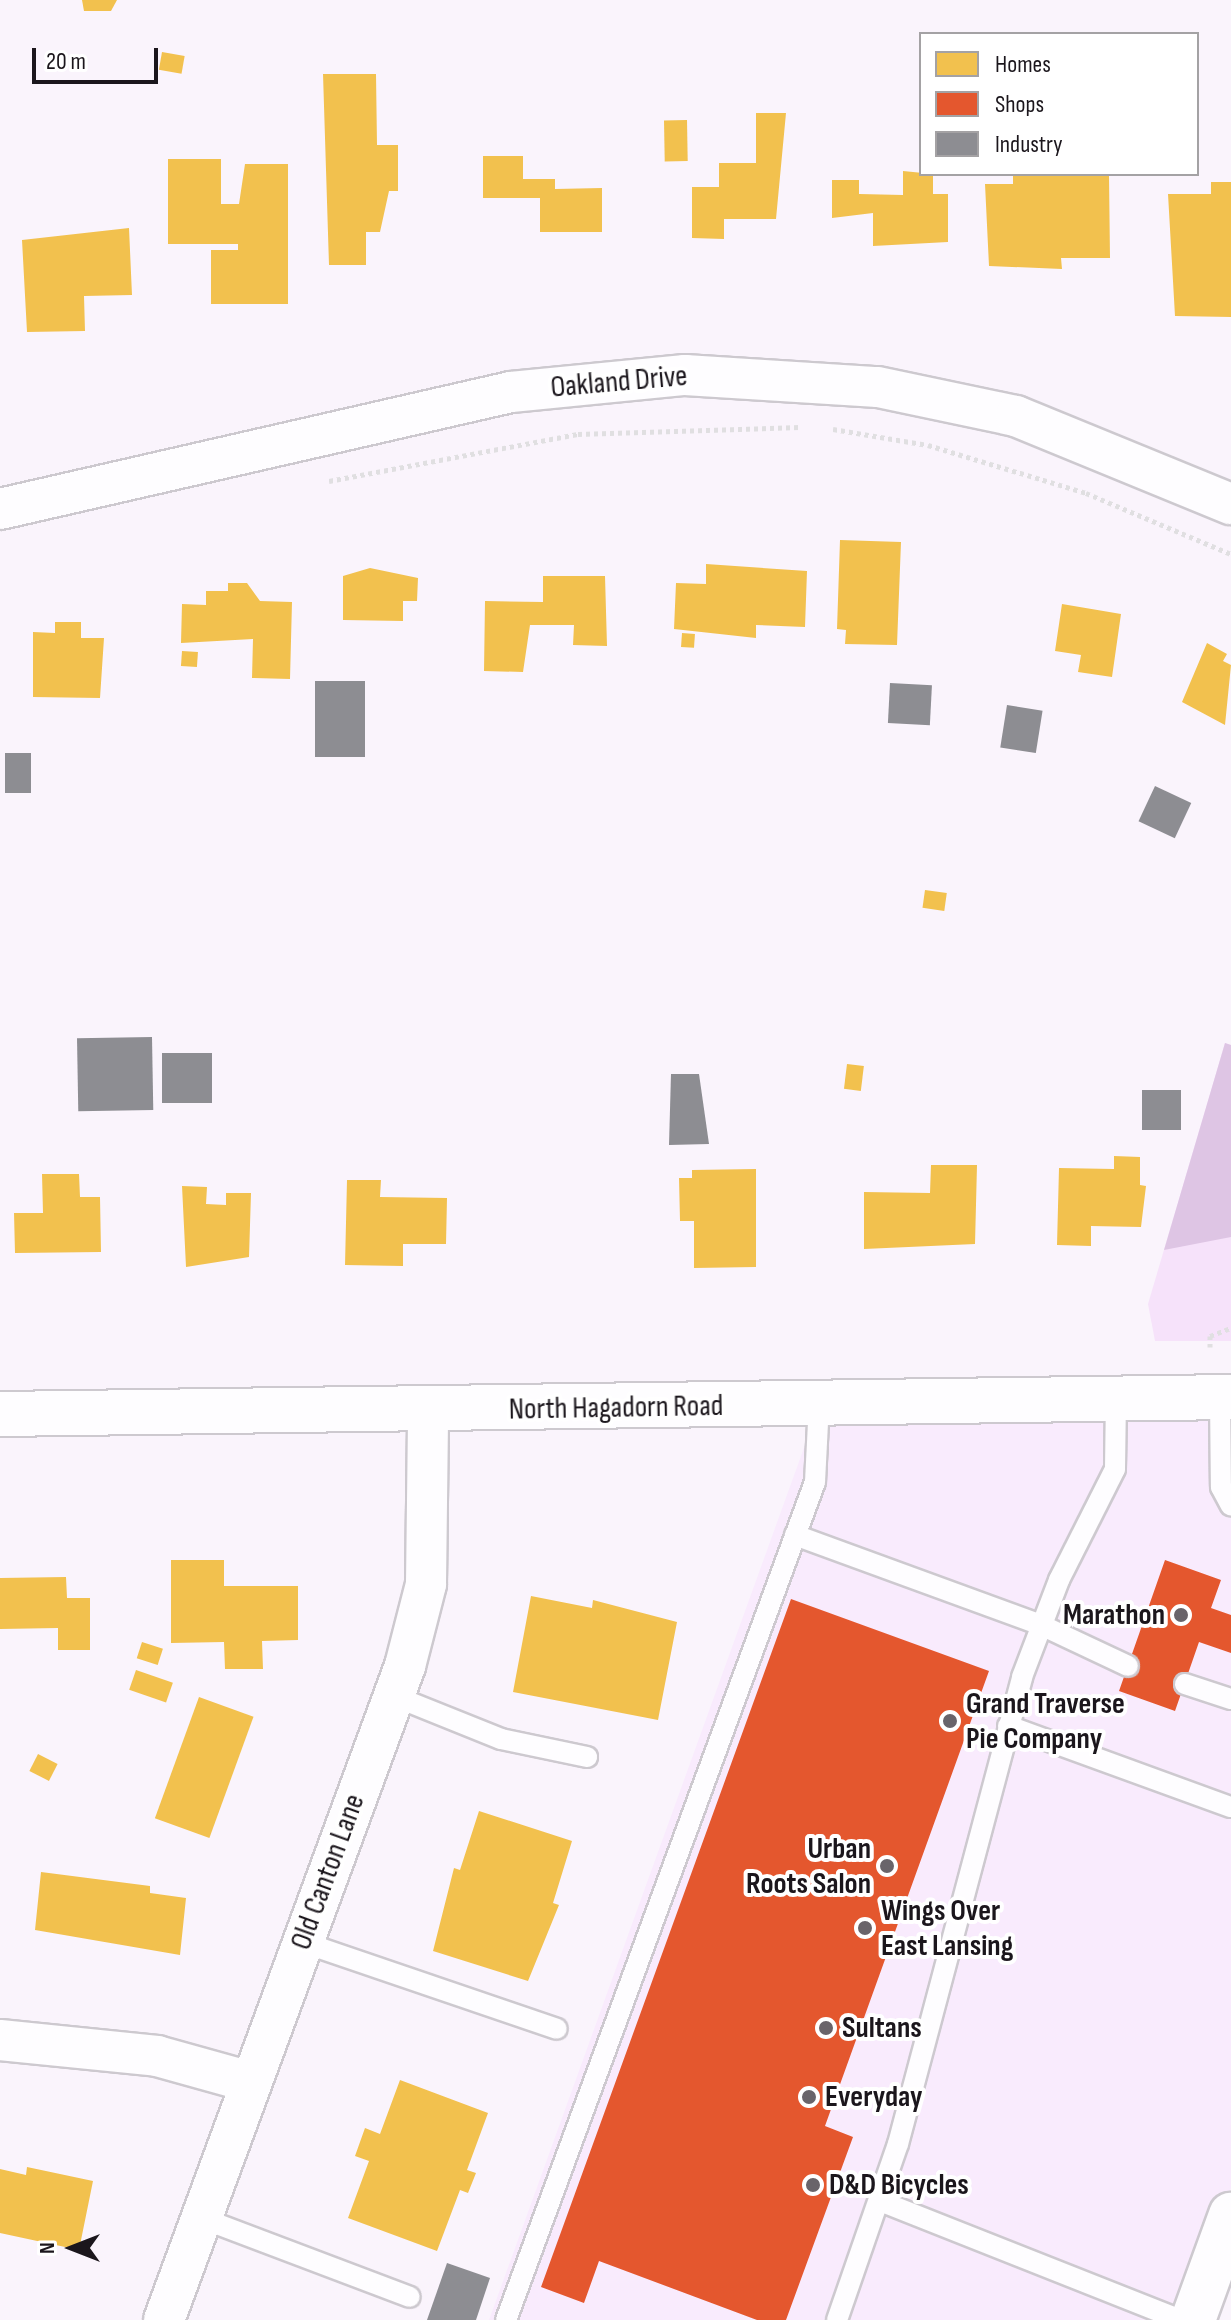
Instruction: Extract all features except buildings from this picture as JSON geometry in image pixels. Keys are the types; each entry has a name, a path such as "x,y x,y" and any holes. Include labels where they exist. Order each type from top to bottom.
{"street":[{"name":"Oakland Drive","path":"0,509 511,392 685,375 878,387 1016,416 1231,504"},
{"name":"North Hagadorn Road","path":"0,1414 428,1412 1226,1398"},
{"name":"Old Canton Lane","path":"164,2320 394,1696 426,1584 428,1412"},
{"path":"0,2040 157,2056 250,2082"},
{"path":"1193,2320 1231,2215"}],"lane":[{"path":"1226,1398 1221,1487 1231,1506"},
{"path":"837,2320 880,2201 1008,1726 1041,1625 1115,1469 1116,1399"},
{"path":"506,2320 815,1482 819,1404"},
{"path":"795,1535 1041,1625 1128,1666"},
{"path":"1185,1684 1231,1699"},
{"path":"394,1696 501,1739 587,1757"},
{"path":"1008,1726 1231,1807"},
{"path":"302,1942 557,2029"},
{"path":"880,2201 1180,2320"},
{"path":"201,2218 410,2297"}],"path":[{"path":"329,481 578,434 687,425 811,427"},
{"path":"827,428 928,445 1086,493 1231,554"},
{"path":"1210,1347 1210,1336 1231,1328"}],"shaded area":[{"path":"1225,1043 1231,1045 1231,1341 1155,1341 1148,1304"},
{"path":"1225,1043 1231,1045 1231,1237 1164,1250"},
{"path":"1231,1404 1231,2188 1183,2320 489,2320 818,1409"}],"place":[{"name":"Marathon","path":"1181,1615"},
{"name":"Grand Traverse Pie Company","path":"950,1721"},
{"name":"Urban Roots Salon","path":"887,1866"},
{"name":"Wings Over East Lansing","path":"865,1928"},
{"name":"Sultans","path":"826,2028"},
{"name":"Everyday","path":"809,2097"},
{"name":"D&D Bicycles","path":"813,2185"}]}
